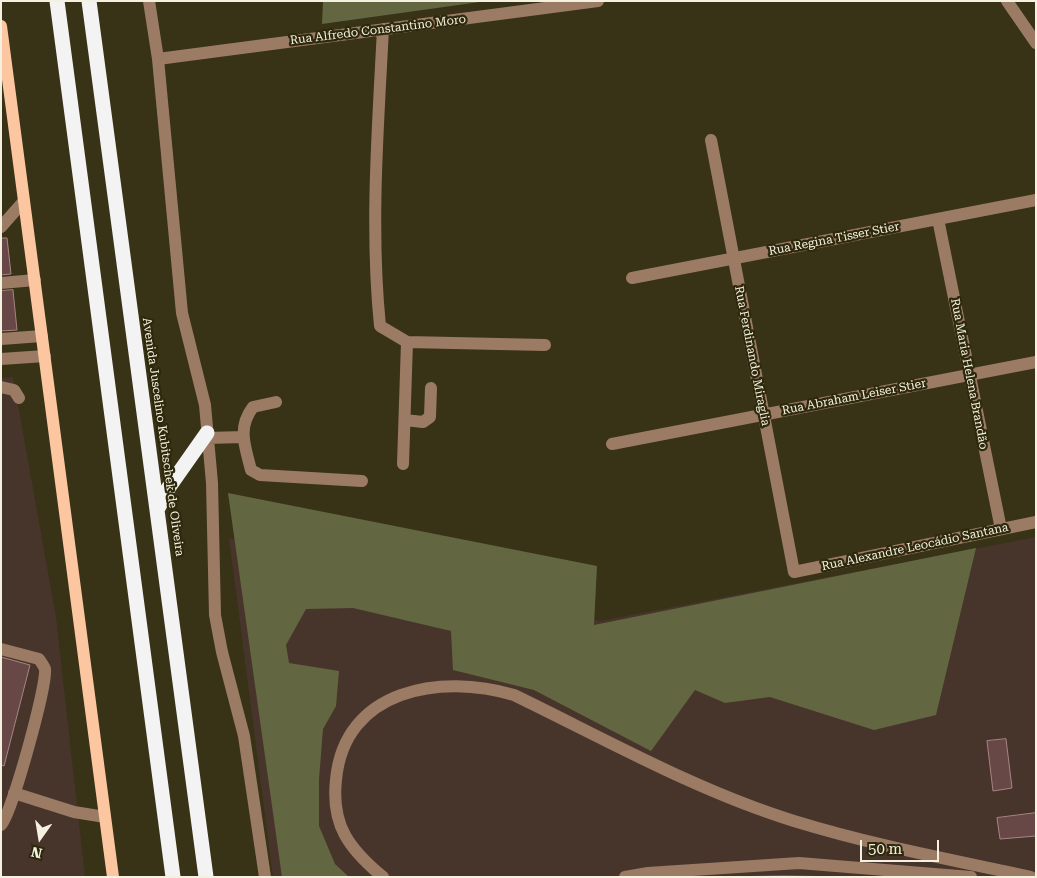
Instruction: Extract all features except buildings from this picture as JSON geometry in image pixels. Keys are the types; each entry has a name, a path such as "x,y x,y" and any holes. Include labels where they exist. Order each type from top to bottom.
{"highway":[{"path":"57,1 173,877"},
{"name":"Avenida Juscelino Kubitschek de Oliveira","path":"89,1 206,877"},
{"path":"157,510 169,488 207,435"}],"main road":[{"path":"1,26 5,79 35,280 113,877"}],"street":[{"path":"149,1 158,59 182,313 205,405 212,483 215,615 222,652 244,736 265,877"},
{"name":"Rua Alfredo Constantino Moro","path":"158,59 598,1"},
{"path":"1007,1 1036,43"},
{"path":"384,29 376,150 377,294 380,326 407,342 545,345"},
{"name":"Rua Ferdinando Miraglia","path":"711,140 794,572"},
{"name":"Rua Regina Tisser Stier","path":"632,278 1036,200"},
{"path":"1,227 24,201"},
{"name":"Rua Maria Helena Brandão","path":"938,219 1001,529"},
{"path":"1,283 35,280"},
{"path":"1,339 42,336"},
{"path":"403,464 407,342"},
{"path":"1,360 45,356"},
{"name":"Rua Abraham Leiser Stier","path":"612,444 1036,362"},
{"path":"1,387 14,390 19,398"},
{"path":"404,420 423,422 430,417 432,388"},
{"path":"276,402 253,407 245,417 242,437 250,470 260,475 362,481"},
{"path":"207,435 242,437"},
{"name":"Rua Alexandre Leocádio Santana","path":"794,572 1036,522"},
{"path":"1,648 40,659 45,668 42,691 14,793 5,821 1,826"},
{"path":"383,877 360,858 342,832 335,811 337,764 346,740 361,720 383,702 404,693 436,686 467,686 490,688 514,695 688,779 793,821 890,848 1031,877"},
{"path":"14,793 74,812 105,818"},
{"path":"625,877 648,873 798,863 971,877"},
{"path":"925,872 945,877"}],"shaded area":[{"path":"13,377 56,617 85,877 1,877 1,378"},
{"path":"1036,537 1036,877 273,877 229,538 600,621"}],"green space":[{"path":"323,1 487,1 322,24"},
{"path":"228,493 597,566 594,625 976,548 936,715 874,730 770,697 725,703 695,690 651,751 534,690 453,670 451,631 353,608 306,609 286,645 289,663 339,671 336,706 323,729 319,779 319,826 335,864 349,877 282,877"},
{"path":"783,875 852,877 718,877"}]}
